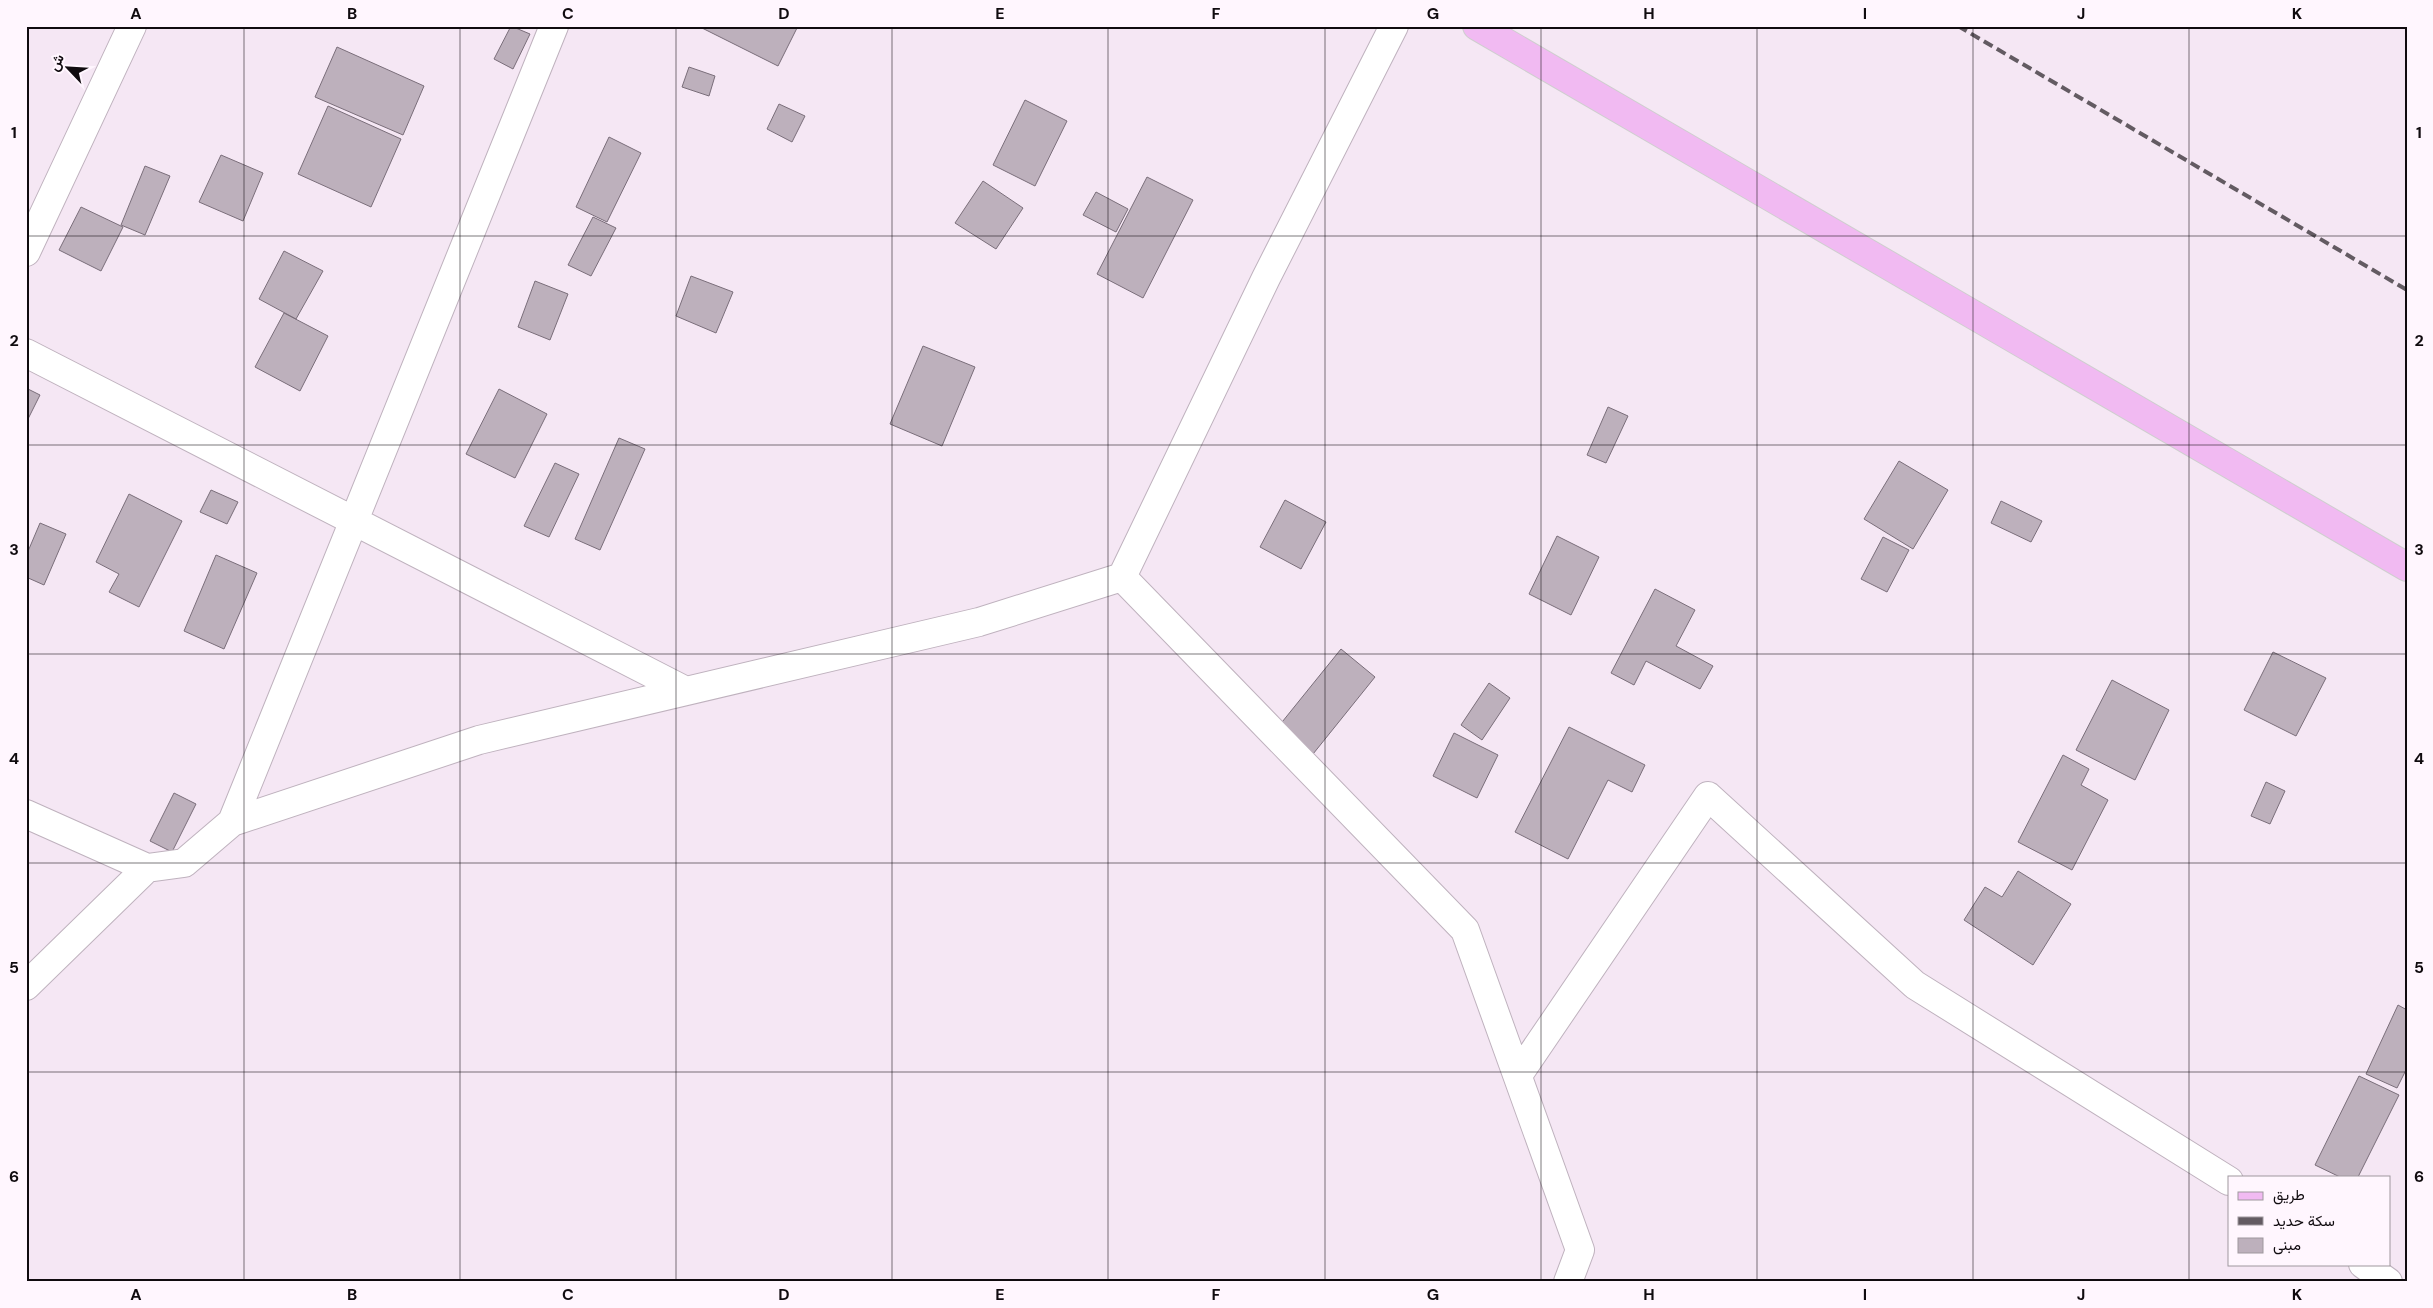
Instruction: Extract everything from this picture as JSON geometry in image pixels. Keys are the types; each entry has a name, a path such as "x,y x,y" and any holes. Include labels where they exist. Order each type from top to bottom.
{"main road":[{"path":"1477,26 2407,567"}],"street":[{"path":"26,252 132,26"},
{"path":"232,822 554,26"},
{"path":"26,814 147,868 184,863 232,822 479,740 979,622 1122,577 1266,278 1394,26"},
{"path":"26,353 686,691"},
{"path":"1122,577 1465,930 1580,1250 1568,1282"},
{"path":"1518,1075 1708,796 1915,985 2228,1180"},
{"path":"26,986 147,868"},
{"path":"2366,1266 2388,1282"}],"building":[{"path":"511,26 530,34 513,69 494,59"},
{"path":"703,26 798,26 778,66 702,28"},
{"path":"337,47 424,86 403,135 315,97"},
{"path":"689,67 715,76 709,96 682,87"},
{"path":"1025,100 1067,121 1035,186 993,165"},
{"path":"779,104 805,116 792,142 767,129"},
{"path":"328,106 401,139 371,207 298,174"},
{"path":"609,137 641,153 607,222 576,207"},
{"path":"221,155 263,173 243,221 199,202"},
{"path":"145,166 170,176 145,235 121,225"},
{"path":"1147,177 1193,200 1143,298 1097,274"},
{"path":"983,181 1023,208 996,249 955,223"},
{"path":"1096,192 1128,209 1116,232 1083,215"},
{"path":"81,207 123,227 101,271 59,250"},
{"path":"593,217 616,228 591,276 568,265"},
{"path":"284,251 323,271 296,319 259,299"},
{"path":"691,276 733,292 716,333 676,316"},
{"path":"535,281 568,294 550,340 518,327"},
{"path":"284,313 328,336 300,391 255,367"},
{"path":"923,346 975,367 942,446 890,424"},
{"path":"26,388 40,395 26,423"},
{"path":"499,389 547,414 515,478 466,454"},
{"path":"1608,407 1628,416 1606,463 1587,455"},
{"path":"619,438 645,449 600,550 575,539"},
{"path":"1899,461 1948,490 1913,549 1864,519"},
{"path":"555,463 579,474 549,537 524,526"},
{"path":"211,490 238,502 227,524 200,512"},
{"path":"129,494 182,521 139,607 109,592 119,574 96,562"},
{"path":"1285,500 1326,522 1301,569 1260,547"},
{"path":"2001,501 2042,521 2031,542 1991,523"},
{"path":"40,523 66,534 44,585 26,577 26,556"},
{"path":"1557,536 1599,557 1571,615 1529,594"},
{"path":"1883,537 1909,550 1887,592 1861,579"},
{"path":"216,555 257,573 224,649 184,631"},
{"path":"1655,589 1695,610 1676,646 1713,666 1700,689 1646,661 1634,685 1611,673"},
{"path":"1341,649 1375,677 1309,759 1274,732"},
{"path":"2273,652 2326,678 2296,736 2244,710"},
{"path":"2112,680 2169,710 2135,780 2076,750"},
{"path":"1489,683 1510,698 1482,740 1461,725"},
{"path":"1569,727 1645,765 1632,792 1608,780 1568,859 1515,832"},
{"path":"1454,733 1498,755 1477,798 1433,776"},
{"path":"2063,755 2089,769 2081,785 2108,800 2072,870 2018,842"},
{"path":"2266,782 2285,791 2270,824 2251,816"},
{"path":"174,793 196,804 172,852 150,841"},
{"path":"2018,871 2071,904 2033,965 1964,920 1985,887 2002,897"},
{"path":"2398,1005 2407,1010 2407,1068 2397,1088 2366,1074"},
{"path":"2359,1076 2399,1095 2358,1176 2338,1176 2315,1165"}],"railway":[{"path":"1958,26 2407,290"}]}
